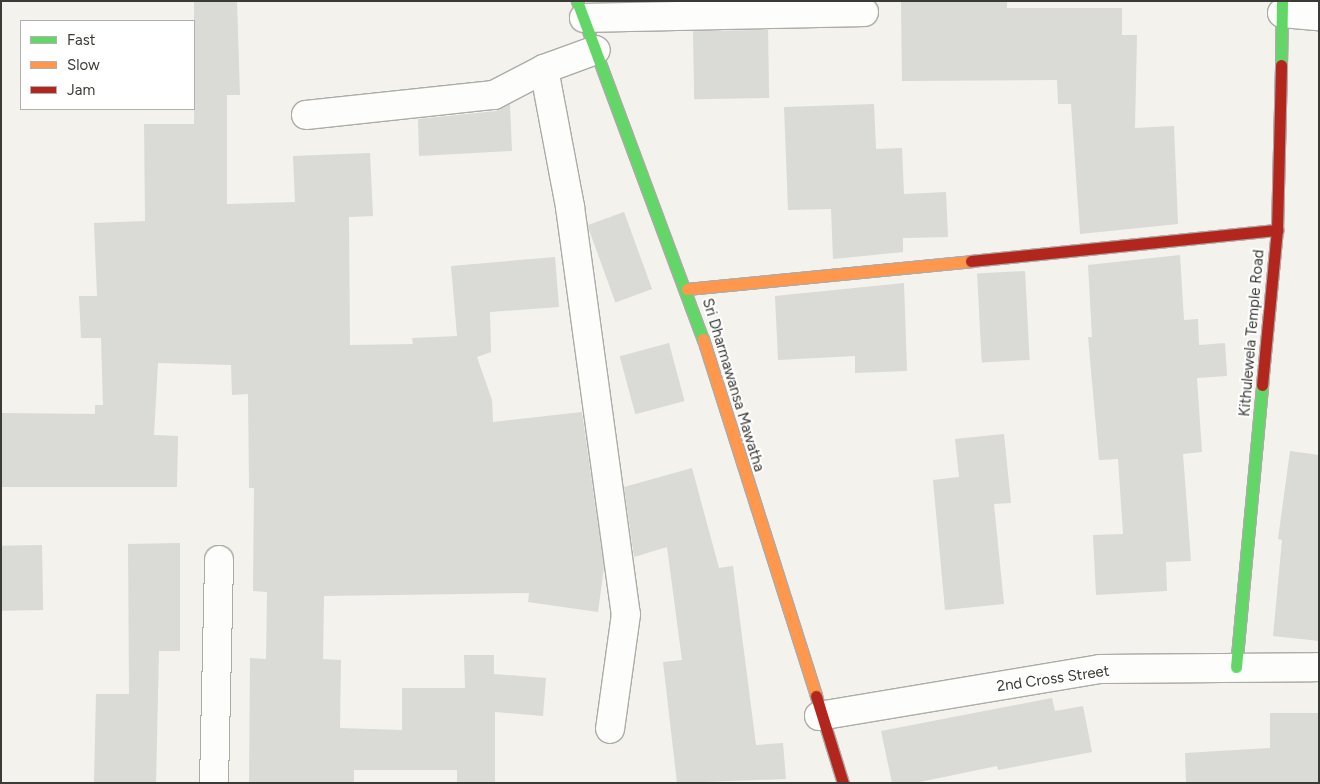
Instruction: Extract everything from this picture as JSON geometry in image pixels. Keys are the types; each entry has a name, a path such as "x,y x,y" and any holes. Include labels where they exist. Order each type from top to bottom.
{"street":[{"path":"1282,7 1319,16"},
{"name":"Kithulewela Temple Road","path":"1236,667 1277,230 1282,7"},
{"path":"581,10 864,12"},
{"name":"Sri Dharmawansa Mawatha","path":"581,10 687,289 819,716 842,783"},
{"path":"306,115 494,95 544,68 596,50"},
{"path":"544,68 570,206 626,614 610,729"},
{"path":"687,289 1277,230"},
{"path":"214,783 218,560"},
{"name":"2nd Cross Street","path":"819,716 1100,670 1319,667"}],"building":[{"path":"194,1 237,1 240,95 227,95 227,204 295,202 293,156 370,153 373,216 349,217 350,345 413,344 412,338 457,336 451,266 555,257 559,307 490,312 491,352 477,357 492,400 493,422 582,412 604,567 598,612 528,602 529,593 324,596 323,659 341,660 340,728 402,730 402,688 465,688 464,655 494,655 494,674 546,678 543,716 495,712 495,783 457,783 457,770 354,770 354,783 249,783 250,658 266,659 267,592 253,591 254,488 249,488 248,394 232,395 231,365 158,363 154,435 178,436 177,487 1,487 1,413 95,414 95,405 103,405 101,338 81,338 79,296 97,296 94,223 145,221 144,124 194,124"},
{"path":"901,1 1007,1 1007,8 1122,8 1122,35 1137,35 1135,128 1174,126 1178,224 1080,234 1071,104 1058,104 1057,80 902,81"},
{"path":"768,30 769,98 694,99 693,31"},
{"path":"510,104 512,151 419,156 418,119 496,111"},
{"path":"874,104 876,149 902,148 904,194 946,192 948,237 903,238 903,252 833,259 831,209 788,210 784,107"},
{"path":"624,212 652,289 615,302 587,225"},
{"path":"1180,255 1184,320 1198,319 1199,345 1225,343 1227,376 1197,378 1202,452 1183,454 1191,561 1166,562 1167,591 1096,595 1093,535 1123,534 1118,459 1099,460 1088,337 1092,337 1088,265"},
{"path":"1025,271 1030,360 982,362 977,274"},
{"path":"904,283 907,371 855,373 855,356 778,360 775,296"},
{"path":"669,343 685,401 635,414 620,356"},
{"path":"1004,434 1011,503 994,504 1004,604 945,610 933,480 959,477 955,439"},
{"path":"1290,451 1319,455 1319,641 1273,636 1282,540 1278,539"},
{"path":"692,468 719,568 733,566 756,745 783,743 786,779 677,783 663,662 682,660 667,547 634,557 624,487"},
{"path":"180,543 180,651 159,651 156,783 94,783 96,694 129,694 128,544"},
{"path":"42,545 43,610 2,611 1,546"},
{"path":"1052,698 1055,711 1083,706 1092,752 998,770 997,766 915,783 892,783 881,731"},
{"path":"1270,713 1319,713 1319,783 1186,783 1185,753 1270,748"}],"traffic: fast":[{"path":"577,1 703,339"},
{"path":"1281,65 1282,1"},
{"path":"1236,667 1262,385"}],"traffic: slow":[{"path":"687,289 971,261"},
{"path":"703,339 816,696"}],"traffic: jam":[{"path":"1262,385 1277,230 1281,65"},
{"path":"971,261 1277,230"},
{"path":"816,696 843,783"}]}
